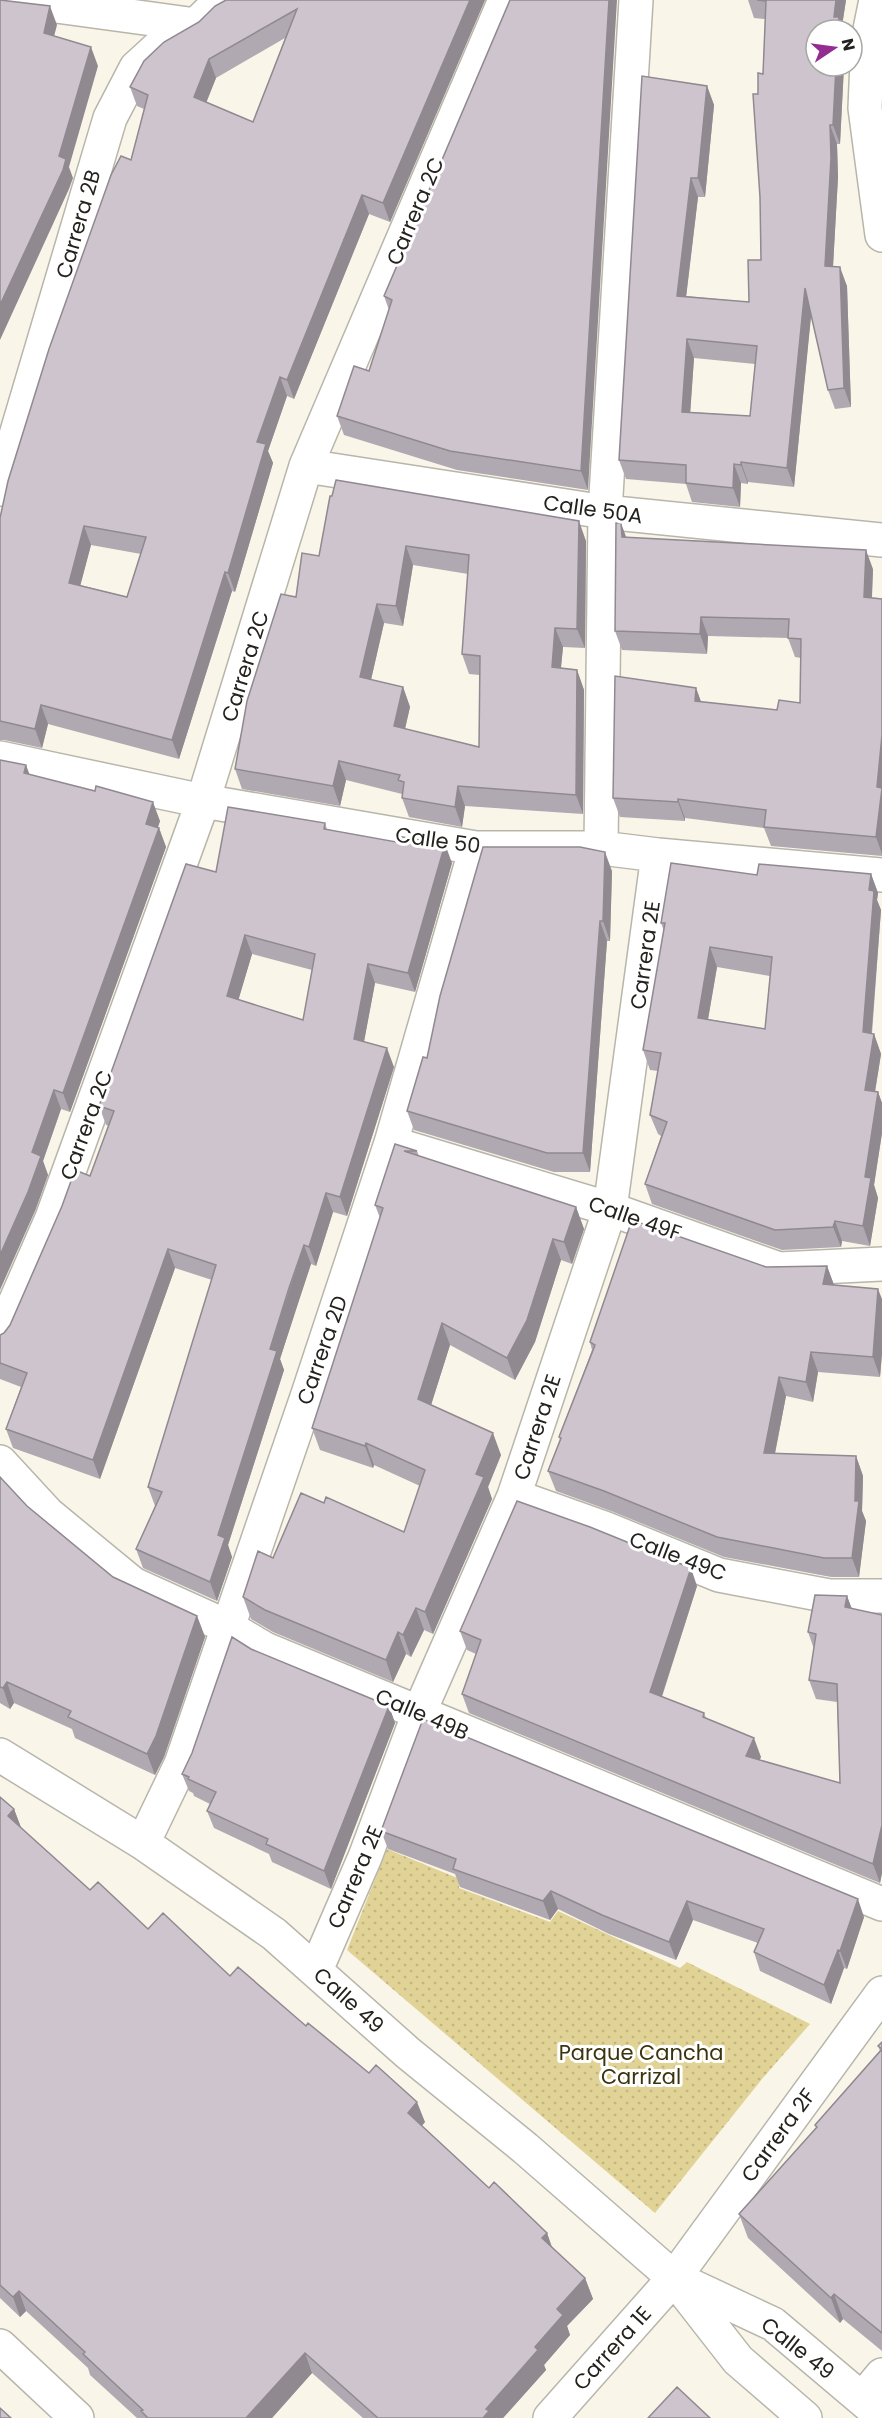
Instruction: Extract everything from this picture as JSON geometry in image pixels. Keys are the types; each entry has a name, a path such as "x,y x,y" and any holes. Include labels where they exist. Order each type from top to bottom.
{"street":[{"path":"12,0 196,25"},
{"name":"Carrera 2B","path":"0,489 110,118 136,68 160,46 196,25 221,0"},
{"name":"Carrera 2C","path":"0,1337 52,1218 203,801 306,466 505,0"},
{"path":"601,848 605,512 636,0"},
{"path":"876,0 868,39 865,108 882,236"},
{"name":"Calle 50A","path":"306,466 605,512 882,540"},
{"name":"Calle 50","path":"0,758 203,801 476,848 601,848 882,875"},
{"name":"Carrera 2D","path":"143,1843 181,1764 391,1143 476,848"},
{"name":"Carrera 2E","path":"316,1970 365,1857 419,1713 514,1496 610,1209 658,855"},
{"name":"Calle 49F","path":"391,1143 610,1209 779,1269 882,1264"},
{"name":"Calle 49B","path":"0,1462 48,1514 133,1584 228,1627 265,1649 882,1904"},
{"name":"Calle 49C","path":"514,1496 604,1528 719,1575 829,1596 882,1596"},
{"name":"Calle 49","path":"0,1755 143,1843 274,1934 408,2053 525,2148 674,2278 738,2360 805,2418"},
{"name":"Carrera 2F","path":"674,2278 882,1993"},
{"name":"Calle 49","path":"674,2278 773,2324 875,2397"},
{"name":"Carrera 1E","path":"550,2418 674,2278"},
{"path":"0,2346 77,2418"}],"green space":[{"name":"Parque Cancha Carrizal","path":"387,1849 460,1879 459,1888 550,1922 558,1911 680,1968 687,1962 810,2024 762,2079 655,2213 347,1950"}],"building":[{"path":"0,0 50,6 44,33 91,47 59,156 66,159 63,170 0,305"},
{"path":"226,0 470,0 383,203 362,195 287,380 280,377 257,442 266,444 228,573 225,572 172,740 41,705 35,729 0,721 0,518 8,481 49,349 111,175 121,156 131,160 148,95 130,87 144,61 164,42 199,22 215,6","holes":["297,9 253,122 194,97 209,59","84,526 146,537 127,597 69,583"]},
{"path":"510,0 609,0 581,471 450,451 337,416 354,366 369,371 392,300 384,296"},
{"path":"757,0 836,0 834,17 839,18 804,18 804,78 835,78 833,125 830,125 831,158 825,266 840,267 844,388 828,390 805,288 787,468 741,462 741,465 734,464 733,488 686,483 686,465 619,460 642,76 707,86 698,178 691,178 677,296 749,302 748,260 761,260 760,197 753,94 758,94 758,73 763,74 766,1","holes":["687,339 757,346 750,416 682,412"]},
{"path":"336,480 579,521 577,629 555,628 552,667 577,670 576,795 458,786 455,807 402,798 404,782 398,780 400,775 339,761 333,786 235,769 247,701 281,594 296,597 302,553 319,556 330,496 332,496","holes":["406,546 469,555 462,654 480,656 479,747 394,726 403,687 360,677 377,604 396,606"]},
{"path":"616,523 621,523 622,537 866,550 864,597 882,599 882,735 877,787 882,788 876,837 764,827 766,810 678,799 678,802 613,798 615,676 696,688 695,701 777,710 779,700 800,703 801,639 788,638 789,619 701,617 700,634 615,631"},
{"path":"0,760 26,765 24,773 95,791 96,786 153,802 146,824 159,828 63,1093 54,1090 32,1152 41,1156 0,1255"},
{"path":"228,807 325,823 324,829 396,842 397,836 445,844 408,973 368,964 354,1039 387,1048 340,1197 326,1193 309,1247 304,1245 289,1288 270,1349 277,1351 218,1535 225,1538 210,1582 136,1549 162,1492 148,1487 216,1265 168,1249 93,1460 6,1429 27,1373 0,1363 0,1335 10,1325 62,1206 75,1170 90,1176 114,1111 99,1106 186,864 216,872","holes":["245,935 315,954 303,1020 227,996"]},
{"path":"483,847 580,847 605,852 603,921 600,921 583,1153 547,1153 407,1111 423,1057 427,1058 440,996"},
{"path":"671,863 757,875 759,864 871,874 869,890 874,891 863,1032 874,1034 865,1090 878,1092 865,1177 871,1178 863,1226 835,1221 833,1227 775,1230 645,1184 667,1122 650,1115 661,1053 643,1050 665,923 661,923","holes":["710,947 772,957 765,1029 698,1018"]},
{"path":"395,1144 417,1151 404,1151 576,1207 564,1242 553,1239 527,1320 507,1358 442,1323 418,1399 493,1433 476,1474 484,1477 425,1612 416,1608 403,1635 398,1632 386,1660 265,1610 243,1597 258,1551 273,1558 301,1493 324,1503 326,1497 404,1532 425,1470 366,1443 365,1446 312,1428 383,1208 375,1205"},
{"path":"632,1220 766,1267 827,1266 823,1284 878,1289 873,1357 811,1352 806,1382 779,1377 764,1453 856,1456 855,1501 859,1501 852,1558 824,1558 717,1537 548,1471 595,1345 590,1342"},
{"path":"0,1477 27,1506 113,1577 197,1616 156,1736 147,1754 68,1717 71,1711 7,1682 3,1688 0,1687"},
{"path":"517,1501 590,1527 691,1568 650,1692 704,1713 703,1717 754,1738 746,1756 840,1783 837,1684 809,1680 816,1634 808,1632 815,1595 847,1596 845,1607 882,1615 882,1825 873,1864 462,1694 481,1640 460,1631"},
{"path":"232,1637 251,1649 389,1706 324,1871 266,1844 268,1839 207,1811 216,1792 182,1774 192,1753"},
{"path":"423,1719 858,1899 840,1951 838,1950 824,1985 754,1952 764,1929 687,1901 669,1942 551,1891 543,1901 453,1869 456,1859 381,1831"},
{"path":"0,1797 14,1809 8,1816 90,1890 98,1882 148,1929 163,1913 230,1976 238,1967 306,2026 308,2023 369,2073 376,2065 417,2102 408,2113 489,2188 494,2182 547,2233 542,2238 585,2278 557,2309 563,2315 535,2347 538,2350 486,2409 489,2411 483,2418 378,2418 305,2353 246,2418 148,2418 141,2411 143,2410 83,2354 85,2352 19,2291 13,2297 0,2285"},
{"path":"882,2049 882,2333 834,2294 831,2298 739,2214 817,2127 815,2125"},
{"path":"677,2387 710,2418 648,2418"},
{"path":"0,2408 11,2418 0,2418"}]}
